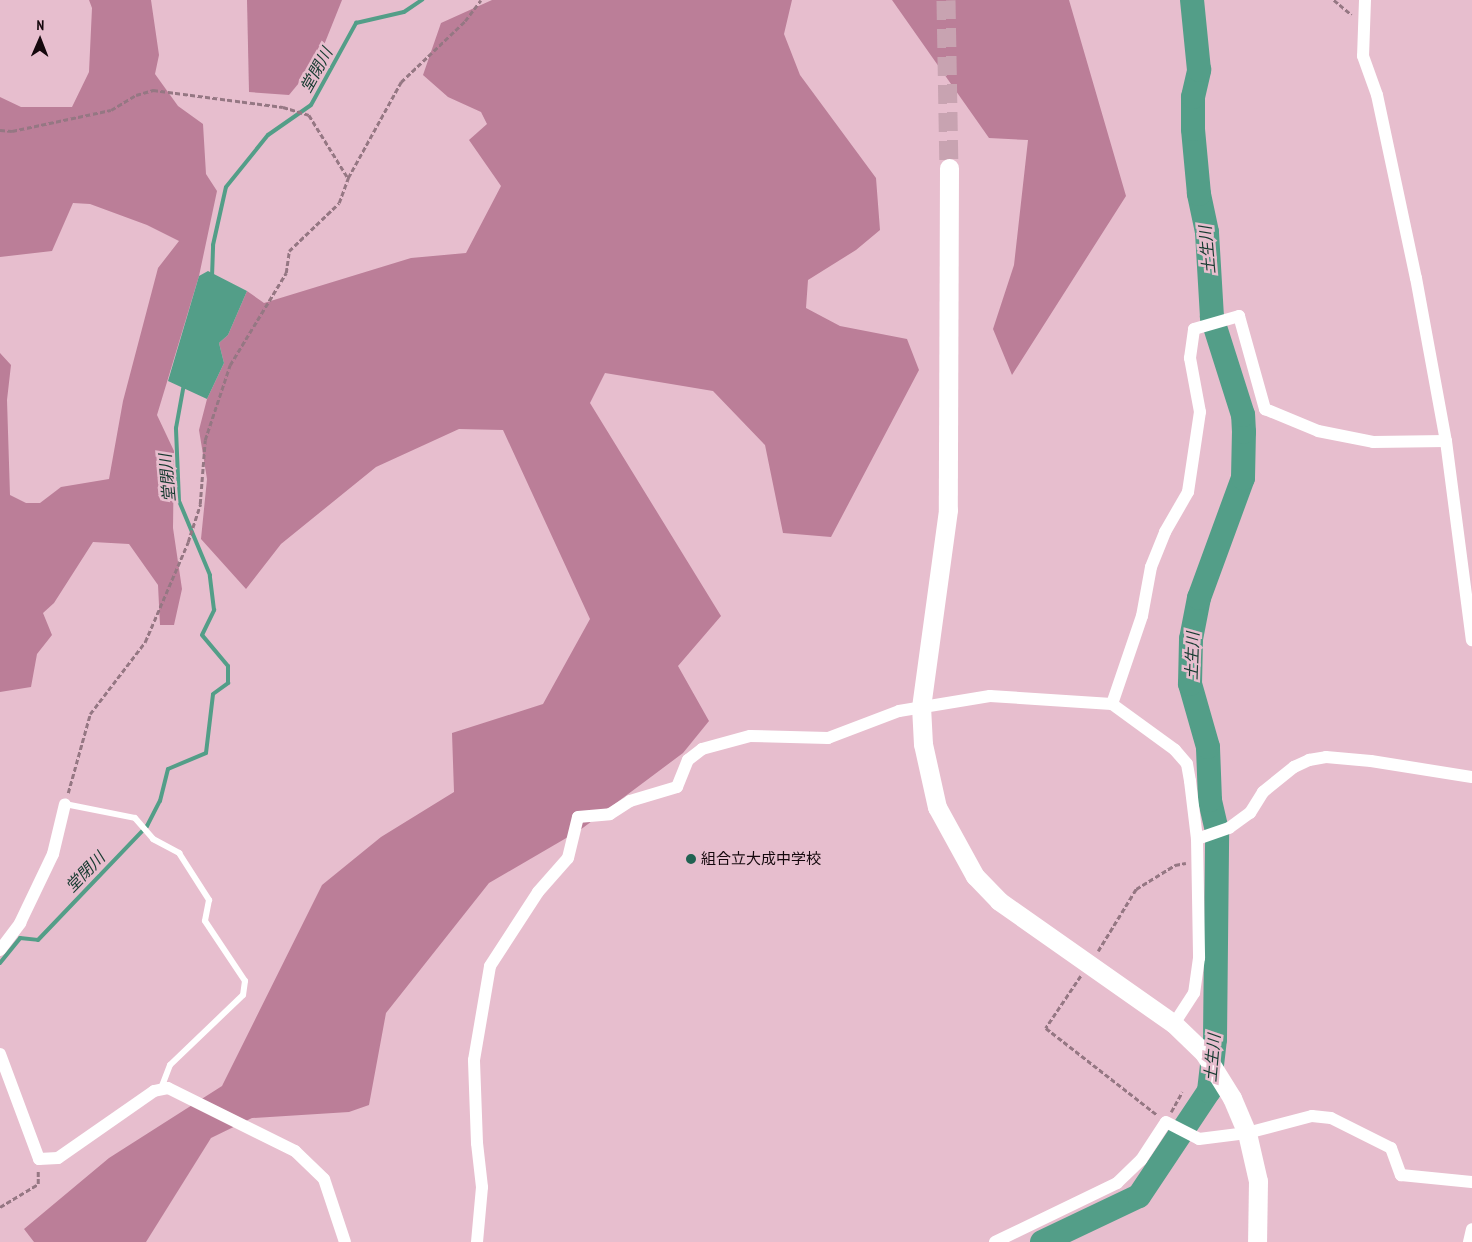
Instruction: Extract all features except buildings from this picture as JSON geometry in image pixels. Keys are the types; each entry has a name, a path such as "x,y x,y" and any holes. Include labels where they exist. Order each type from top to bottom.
{"street":[{"path":"1368,2 1364,24 1363,56 1379,105 1416,278 1446,441 1471,633"},
{"path":"949,168 948,510 921,706 923,744 937,807 975,876 999,902 1174,1024 1204,1053 1232,1098 1247,1133 1258,1181 1257,1242"},
{"path":"1112,704 1142,616 1151,567 1165,532 1188,492 1200,412 1190,358 1194,329 1239,316 1265,409 1318,431 1373,442 1446,441"},
{"path":"477,1242 482,1188 477,1143 474,1060 490,966 538,892 568,858 578,817 610,814 630,801 677,787 688,760 702,749 750,736 828,738 899,711 990,696 1112,704 1175,750 1187,764 1197,839 1199,958 1194,993 1174,1024"},
{"path":"1197,839 1229,828 1250,813 1262,792 1294,767 1309,760 1326,757 1371,761 1472,777"},
{"path":"0,950 20,923 52,854 65,804"},
{"path":"0,1054 39,1159 58,1158 154,1091 168,1088 295,1151 324,1179 345,1242"},
{"path":"995,1242 1117,1183 1141,1160 1166,1122 1199,1139 1247,1133 1312,1116 1331,1118 1391,1148 1400,1175 1472,1182"},
{"path":"1469,1242 1472,1228"}],"lane":[{"path":"65,804 135,818 153,838 179,853 209,900 205,921 245,981 242,995 170,1065 161,1090"}],"path":[{"path":"65,804 90,714 145,642 188,542 200,504 207,431 230,365 286,273 289,251 339,203 348,178 401,82 465,21 481,0"},
{"path":"1334,0 1364,24"},
{"path":"0,130 12,131 112,110 136,95 153,90 274,105 309,115 348,178"},
{"path":"1166,1122 1182,1092"},
{"path":"0,1207 38,1184 39,1159"}],"shaded area":[{"path":"89,0 151,0 159,55 155,74 178,106 203,124 206,174 217,191 199,276 157,415 174,451 173,528 182,589 174,625 160,625 158,585 129,544 93,542 54,603 43,613 52,635 37,654 31,687 0,692 0,353 11,365 7,400 10,495 26,503 40,503 61,487 109,479 123,401 158,268 179,241 147,225 90,204 73,203 52,251 0,257 0,97 21,107 72,107 89,72 92,8"},
{"path":"247,0 342,0 318,60 289,95 249,92"},
{"path":"492,0 792,0 784,34 800,75 876,178 880,230 856,250 808,280 806,308 840,326 907,339 919,370 831,537 783,533 765,445 713,391 605,373 590,403 721,616 678,666 709,721 683,753 580,830 489,883 386,1013 369,1105 349,1112 252,1118 211,1138 146,1242 34,1242 24,1229 109,1158 222,1086 322,885 381,837 454,792 452,733 543,704 590,619 503,430 459,429 376,467 281,544 246,589 201,539 207,479 199,430 207,399 224,363 219,343 228,335 247,291 264,303 411,258 466,253 501,186 469,140 487,124 481,112 448,97 423,75 441,23"},
{"path":"892,0 1069,0 1126,196 1012,375 993,329 1014,265 1028,140 989,138"},
{"path":"208,271 247,291 228,335 219,343 224,363 207,399 168,381 199,276"}],"waterway":[{"name":"堂閉川","path":"212,277 213,245 226,187 268,135 311,105 356,23 404,12 422,0"},
{"name":"土生川","path":"1042,1242 1139,1196 1209,1091 1215,1039 1217,831 1210,800 1208,747 1190,684 1191,639 1199,598 1243,478 1244,432 1243,415 1212,317 1207,232 1199,194 1193,129 1193,97 1199,70 1192,0"},
{"name":"堂閉川","path":"0,963 20,938 38,940 147,826 160,801 168,769 206,753 213,694 228,683 228,666 202,635 214,610 210,575 179,501 176,428 184,384"}],"tunnel":[{"path":"946,0 949,168"}],"place":[{"name":"組合立大成中学校","path":"691,859"}]}
